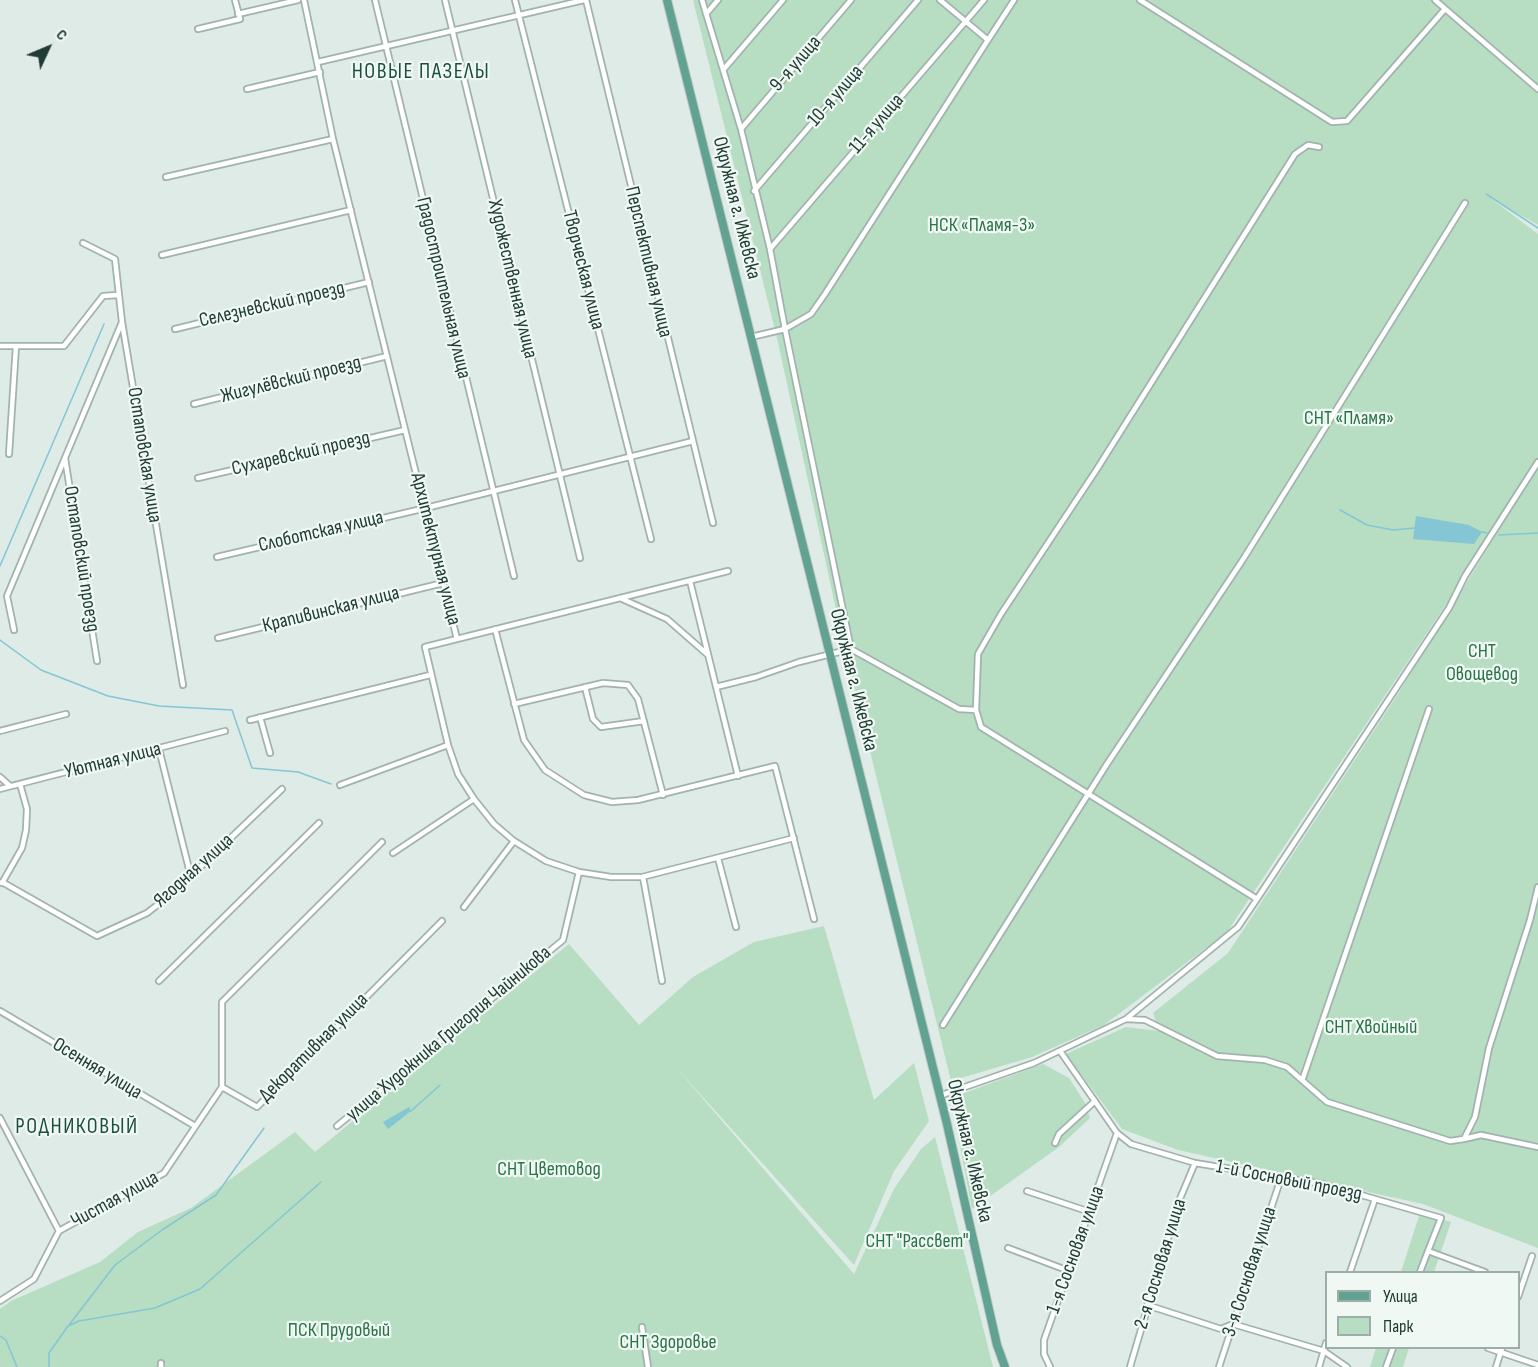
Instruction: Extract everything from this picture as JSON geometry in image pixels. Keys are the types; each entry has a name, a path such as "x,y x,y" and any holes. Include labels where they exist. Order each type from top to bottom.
{"main road":[{"name":"Окружная г. Ижевска","path":"667,0 939,1096 997,1345 1005,1367"}],"street":[{"path":"198,29 240,19 235,0"},
{"path":"238,14 298,0"},
{"name":"Архитектурная улица","path":"304,0 333,139 457,639 425,647 448,745 458,774 494,824 514,841 546,861 579,872 611,877 643,877 794,838"},
{"name":"Градостроительная улица","path":"375,0 491,490 514,576"},
{"name":"Художественная улица","path":"445,0 580,558"},
{"name":"Творческая улица","path":"515,0 651,539"},
{"path":"318,62 585,0"},
{"name":"Перспективная улица","path":"585,0 713,522"},
{"path":"702,0 741,129 754,191 770,249 851,650"},
{"path":"706,14 718,0"},
{"path":"724,69 783,0"},
{"name":"9-я улица","path":"741,129 851,0"},
{"name":"10-я улица","path":"754,191 918,0"},
{"path":"940,0 988,40"},
{"name":"11-я улица","path":"770,249 984,0"},
{"path":"751,337 785,329 810,314 1014,0"},
{"path":"1140,0 1332,122 1347,121 1445,9"},
{"path":"1435,0 1538,89"},
{"path":"247,89 320,72"},
{"path":"166,177 333,139"},
{"path":"1257,899 981,727 976,710 976,681 981,645 1097,469 1295,154 1308,145 1319,147"},
{"path":"943,1024 1088,794 1242,561 1464,203"},
{"path":"162,255 351,210"},
{"name":"Остаповская улица","path":"83,243 115,259 122,322 183,685"},
{"name":"Селезневский проезд","path":"175,329 369,282"},
{"path":"0,345 64,346 103,296 118,295"},
{"path":"14,630 7,596 122,322"},
{"path":"9,454 16,346"},
{"name":"Жигулёвский проезд","path":"194,404 387,356"},
{"name":"Сухаревский проезд","path":"198,478 405,430"},
{"name":"Слоботская улица","path":"217,557 426,508 693,441"},
{"name":"Остаповский проезд","path":"65,458 97,661"},
{"path":"939,1096 1034,1063 1126,1019 1238,927 1449,608 1465,576 1538,462"},
{"path":"457,639 728,571"},
{"path":"690,581 738,776"},
{"name":"Крапивинская улица","path":"218,638 443,583"},
{"path":"620,598 667,619 708,654"},
{"path":"495,629 524,740 545,770 584,795 612,801 663,795 776,766 814,919"},
{"path":"716,687 829,654 851,650 959,709 976,710"},
{"path":"250,720 430,675"},
{"path":"514,704 610,682 628,685 638,699 663,795"},
{"path":"585,687 593,719 601,727 644,721"},
{"path":"1303,1078 1429,709"},
{"path":"0,731 66,714"},
{"path":"260,717 270,753"},
{"name":"Уютная улица","path":"0,789 225,731"},
{"path":"340,785 448,745"},
{"path":"159,749 191,877"},
{"path":"0,777 10,786"},
{"path":"1,883 22,848 26,830 27,809 20,784"},
{"name":"Ягодная улица","path":"1,883 97,936 147,913 191,877 282,789"},
{"path":"393,853 474,799"},
{"path":"159,981 319,823"},
{"path":"464,907 514,841"},
{"path":"222,1087 222,1002 382,842"},
{"path":"718,858 736,927"},
{"name":"улица Художника Григория Чайникова","path":"337,1126 563,940 579,872"},
{"path":"643,877 662,981"},
{"path":"1464,1139 1475,1117 1489,1048 1530,920 1538,887"},
{"name":"Декоративная улица","path":"222,1087 257,1107 442,921"},
{"name":"Осенняя улица","path":"0,1011 195,1126"},
{"path":"1126,1019 1145,1020 1217,1056 1265,1060 1287,1067 1303,1078 1328,1102 1450,1142 1481,1135 1538,1147"},
{"path":"1060,1051 1117,1133"},
{"name":"Чистая улица","path":"0,1301 34,1279 59,1231 164,1173 222,1087"},
{"path":"1054,1143 1059,1134 1095,1101"},
{"path":"0,1118 59,1231"},
{"name":"1-й Сосновый проезд","path":"1117,1133 1138,1148 1195,1163 1323,1184 1441,1218 1428,1251"},
{"name":"1-я Сосновая улица","path":"1050,1367 1044,1354 1044,1340 1117,1133"},
{"name":"2-я Сосновая улица","path":"1130,1367 1179,1201 1195,1163"},
{"name":"3-я Сосновая улица","path":"1219,1367 1281,1178"},
{"path":"1027,1191 1090,1212"},
{"path":"1350,1271 1375,1199"},
{"path":"1008,1248 1069,1271"},
{"path":"1420,1271 1428,1251 1482,1271"},
{"path":"1520,1286 1532,1256"},
{"path":"1147,1305 1221,1329 1233,1324 1324,1352 1347,1367"},
{"path":"642,1327 648,1367"},
{"path":"1318,1367 1325,1348"},
{"path":"1386,1367 1392,1349"},
{"path":"1496,1367 1501,1350 1538,1365"}],"green space":[{"path":"693,0 1538,0 1538,225 1489,197 1538,234 1538,1248 1423,1204 1178,1150 1122,1129 1066,1054 1126,1027 1159,1031 1153,1013 1228,953 1398,694 1496,535 1467,573 1227,932 1104,1025 1032,1057 951,1081 842,637 777,338"},
{"path":"824,926 874,1100 914,1063 929,1121 894,1171 854,1265 673,1064 854,1274 894,1189 921,1149 935,1137 993,1367 0,1367 0,1309 11,1301 100,1262 138,1232 191,1208 295,1132 315,1152 569,944 639,1025 693,977 754,942"},
{"path":"1043,1064 1069,1078 1085,1103 1090,1118 1059,1147 972,1209 951,1098"},
{"path":"1420,1213 1451,1222 1434,1271 1401,1271"},
{"path":"1376,1349 1409,1349 1403,1367 1370,1367"}],"water":[{"path":"1416,516 1469,525 1482,532 1474,544 1413,539"},
{"path":"409,1107 411,1111 388,1129 383,1122"}],"waterway":[{"path":"1486,194 1538,228"},
{"path":"0,566 104,324"},
{"path":"1340,510 1367,525 1393,530 1415,528"},
{"path":"1482,532 1487,533"},
{"path":"1499,535 1538,533"},
{"path":"0,640 41,670 108,696 159,706 232,710 252,768 298,772 331,784"},
{"path":"411,1111 440,1085"},
{"path":"69,1325 115,1265 162,1230 216,1195 264,1128"},
{"path":"49,1367 49,1353 68,1326 79,1321 155,1308 200,1289 321,1182"},
{"path":"0,1336 6,1340 17,1367"}],"district":[{"name":"НОВЫЕ ПАЗЕЛЫ","path":"421,72"},
{"name":"РОДНИКОВЫЙ","path":"77,1127"}],"park label":[{"name":"НСК «Пламя-3»","path":"982,226"},
{"name":"СНТ «Пламя»","path":"1349,419"},
{"name":"СНТ Овощевод","path":"1482,664"},
{"name":"СНТ Хвойный","path":"1371,1028"},
{"name":"СНТ Цветовод","path":"549,1170"},
{"name":"СНТ \"Рассвет\"","path":"917,1242"},
{"name":"ПСК Прудовый","path":"339,1331"},
{"name":"СНТ Здоровье","path":"668,1343"}]}
